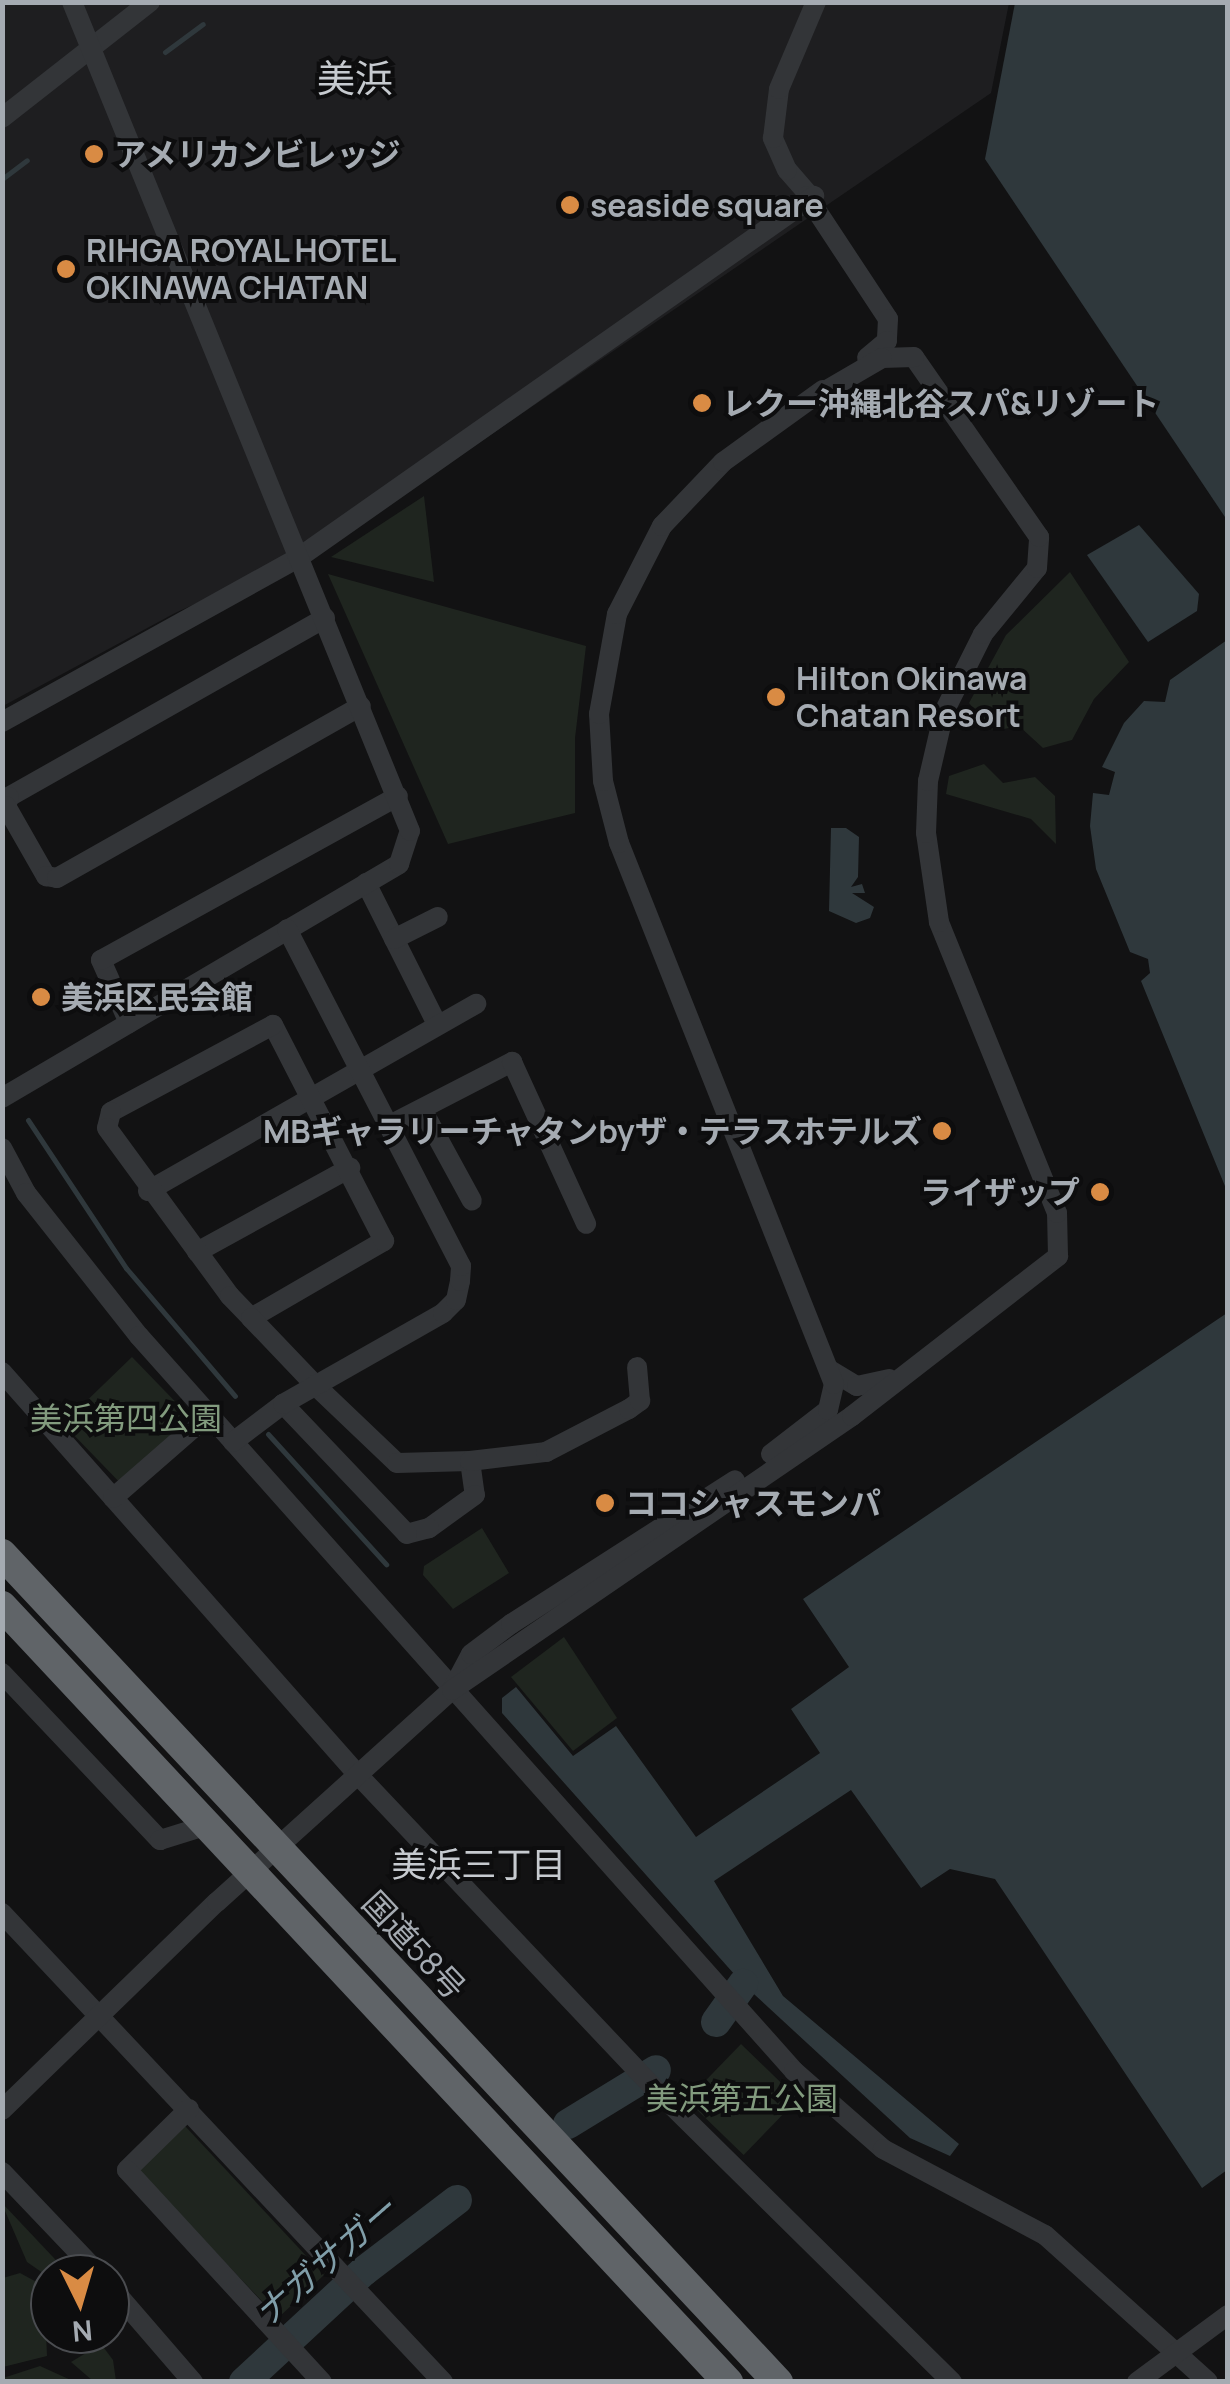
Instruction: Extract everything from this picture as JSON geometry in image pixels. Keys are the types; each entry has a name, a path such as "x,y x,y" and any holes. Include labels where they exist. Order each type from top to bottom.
{"highway":[{"name":"国道58号","path":"2,1554 274,1850 778,2382"},
{"path":"2,1606 728,2382"}],"street":[{"path":"2,1098 399,864 408,846 398,796 72,2"},
{"path":"2,118 94,50 150,2"},
{"path":"2,2110 250,1872 452,1690 852,1416 924,1356 1044,1273 1058,1256 1062,1232 939,922 926,833 932,760 952,692 983,634 1034,574 1041,546 1031,520 931,373 906,354 902,326 788,170 773,138 779,89 816,2"},
{"path":"452,1690 471,1654 821,1418 833,1397 830,1370 620,843 599,731 614,624 655,536 722,462 882,348 889,326 809,195"},
{"path":"2,722 300,556 809,195"},
{"path":"815,397 882,358 906,354"},
{"path":"325,618 9,797 6,806 46,876 57,878 361,706"},
{"path":"129,1023 101,960 398,796"},
{"path":"366,883 437,1024"},
{"path":"394,940 438,916"},
{"path":"233,1442 315,1384 443,1314 456,1300 461,1266 287,929"},
{"path":"148,1191 476,1004"},
{"path":"251,1318 384,1240 282,1033 264,1025 111,1112 108,1128 148,1191 251,1318 397,1463 470,1462 546,1452 640,1401 637,1367"},
{"path":"388,1126 512,1062 586,1224"},
{"path":"423,1111 472,1201"},
{"path":"2,1148 61,1238 208,1414 740,2015 883,2149 1045,2235 1208,2382"},
{"path":"196,1252 350,1168"},
{"path":"830,1370 868,1386 924,1356"},
{"path":"2,1372 358,1775 655,2089 952,2382"},
{"path":"283,1404 406,1534 429,1528 475,1495 470,1462"},
{"path":"113,1498 208,1414"},
{"path":"2,1673 160,1840 205,1826"},
{"path":"5,1920 100,2013 444,2382"},
{"path":"189,2109 127,2170 299,2351 322,2382"},
{"path":"2,2172 80,2254"},
{"path":"130,2309 193,2382"},
{"path":"1136,2382 1228,2315"}],"shaded area":[{"name":"アメリカンビレッジ","path":"3,3 1009,3 991,93 315,555 305,540 301,556 175,613 3,706"},
{"path":"1015,3 1227,3 1227,520 985,159"},
{"path":"1139,525 1199,594 1197,611 1148,642 1087,555"},
{"path":"1227,640 1227,1191 1141,981 1150,973 1148,959 1130,952 1096,869 1090,826 1093,793 1109,795 1115,772 1102,767 1124,723 1144,701 1165,702 1170,680"},
{"path":"831,828 846,828 859,837 858,877 851,887 862,884 865,893 852,893 874,907 870,918 856,923 829,911"},
{"path":"1227,1313 1227,2170 1202,2188 995,1879 950,1869 921,1888 851,1790 714,1881 783,1996 959,2144 950,2156 910,2138 743,1984 502,1713 502,1698 516,1687 573,1756 616,1726 696,1837 820,1753 791,1709 849,1667 803,1599"}],"green space":[{"path":"424,496 434,582 331,557"},
{"path":"1070,572 1129,662 1094,699 1072,740 1043,748 1019,726 993,731 969,703 1006,635"},
{"path":"328,574 586,646 575,738 575,813 448,844"},
{"path":"984,764 1003,783 1035,777 1055,796 1056,844 1031,819 946,794 949,776"},
{"name":"美浜第四公園","path":"132,1357 192,1419 123,1486 63,1424"},
{"path":"482,1528 509,1573 453,1609 423,1575 424,1566"},
{"path":"564,1637 617,1718 573,1751 511,1677"},
{"name":"美浜第五公園","path":"741,2044 798,2099 744,2155 687,2100"},
{"path":"185,2126 324,2275 278,2318 141,2174 141,2166"},
{"path":"2,2204 50,2254 30,2254 30,2264"},
{"path":"20,2273 30,2278 30,2354 47,2356 3,2367 3,2278"},
{"path":"84,2354 108,2354 116,2381 93,2381 71,2362"},
{"path":"40,2366 73,2381 3,2381 3,2378"}],"waterway":[{"path":"165,52 203,24"},
{"path":"2,179 27,160"},
{"path":"28,1120 126,1268 235,1396"},
{"path":"268,1434 386,1564"},
{"name":"ナガサガー","path":"716,2022 743,1984"},
{"name":"ナガサガー","path":"568,2124 656,2070"},
{"name":"ナガサガー","path":"244,2382 364,2271 457,2200"}],"place":[{"name":"アメリカンビレッジ","path":"94,154"},
{"name":"seaside square","path":"570,205"},
{"name":"RIHGA ROYAL HOTEL OKINAWA CHATAN","path":"66,269"},
{"name":"レクー沖縄北谷スパ&リゾート","path":"702,403"},
{"name":"Hilton Okinawa Chatan Resort","path":"776,697"},
{"name":"美浜区民会館","path":"41,997"},
{"name":"MBギャラリーチャタンbyザ・テラスホテルズ","path":"942,1131"},
{"name":"ライザップ","path":"1100,1192"},
{"name":"ココシャスモンパ","path":"605,1503"}],"district":[{"name":"美浜","path":"355,78"},
{"name":"美浜三丁目","path":"479,1864"}]}
